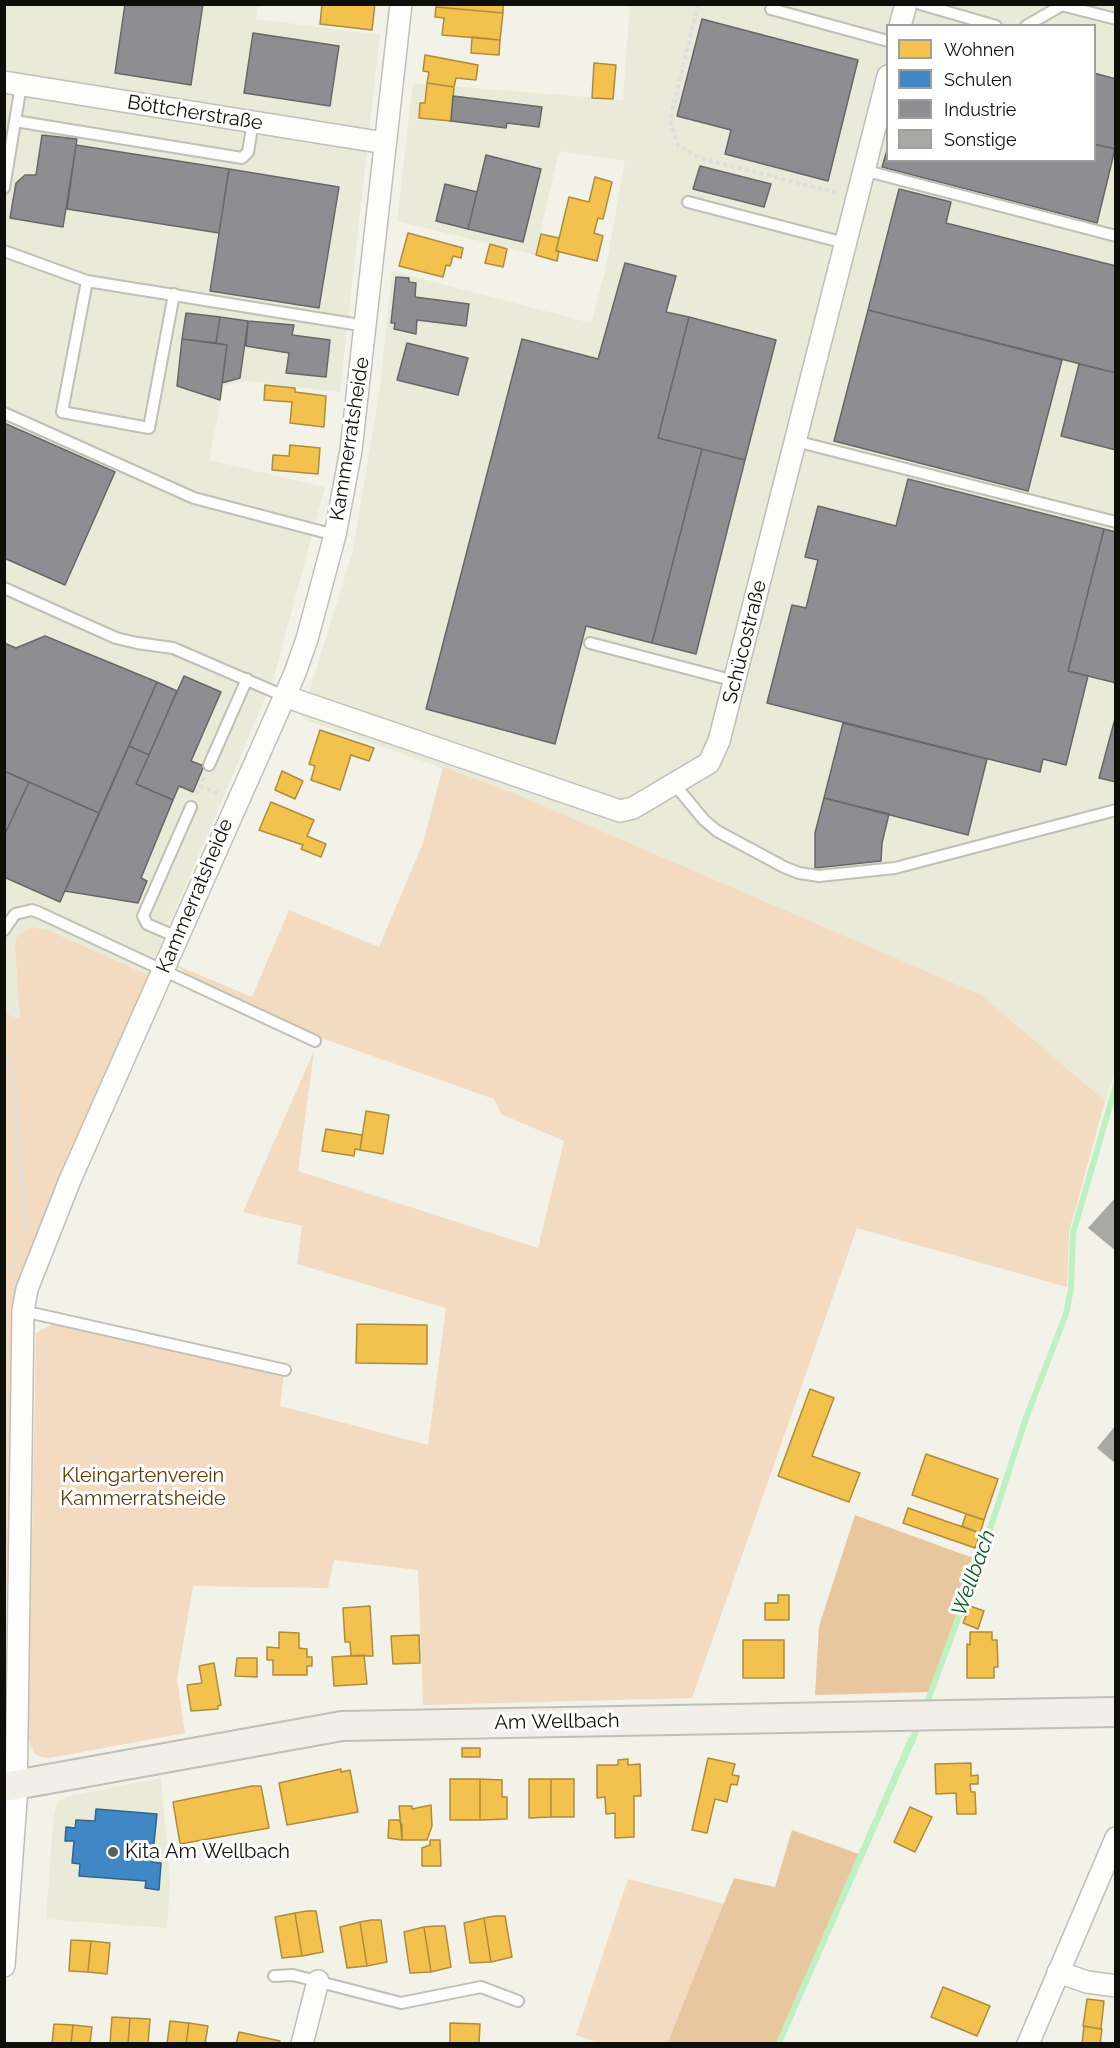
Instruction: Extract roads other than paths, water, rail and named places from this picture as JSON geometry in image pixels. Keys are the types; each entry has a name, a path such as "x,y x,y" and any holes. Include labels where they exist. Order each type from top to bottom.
{"main road":[{"name":"Am Wellbach","path":"11,1786 335,1726 1116,1712"}],"street":[{"name":"Kammerratsheide","path":"4,1966 23,1311 34,1269 70,1180 284,696 307,639 335,535 351,450 401,4"},
{"path":"901,24 906,4"},
{"name":"Schücostraße","path":"284,696 608,809 620,811 633,808 675,785 708,763 716,752 735,681 886,83"},
{"name":"Böttcherstraße","path":"13,84 385,143"},
{"path":"1028,2043 1116,1838"},
{"path":"1058,1972 1087,1982 1116,1986"},
{"path":"302,2043 318,1981"}],"lane":[{"path":"920,4 989,24"},
{"path":"1030,24 1064,5 1116,19"},
{"path":"771,9 886,40"},
{"path":"4,188 15,121 13,84"},
{"path":"15,121 242,158 248,152 253,122"},
{"path":"863,170 1116,236"},
{"path":"688,202 845,243"},
{"path":"4,251 87,280 366,326"},
{"path":"87,280 62,412 148,428 174,294"},
{"path":"4,413 194,498 335,535"},
{"path":"795,441 1116,522"},
{"path":"4,588 116,638 173,648 284,696"},
{"path":"590,643 735,681"},
{"path":"209,765 247,679"},
{"path":"675,785 704,820 717,831 784,867 799,873 819,876 895,868 1116,810"},
{"path":"177,937 147,924 143,916 191,807"},
{"path":"4,930 15,914 32,910 315,1041"},
{"path":"23,1311 285,1370"},
{"path":"274,1976 293,1975 401,2002 481,1987 518,2001"}],"waterway":[{"name":"Wellbach","path":"925,1708 980,1560 1026,1418 1066,1314 1071,1289 1073,1233 1116,1085"},
{"name":"Wellbach","path":"911,1744 919,1723"}],"place":[{"name":"Kita Am Wellbach","path":"113,1852"}],"park label":[{"name":"Kleingartenverein Kammerratsheide","path":"143,1488"}]}
